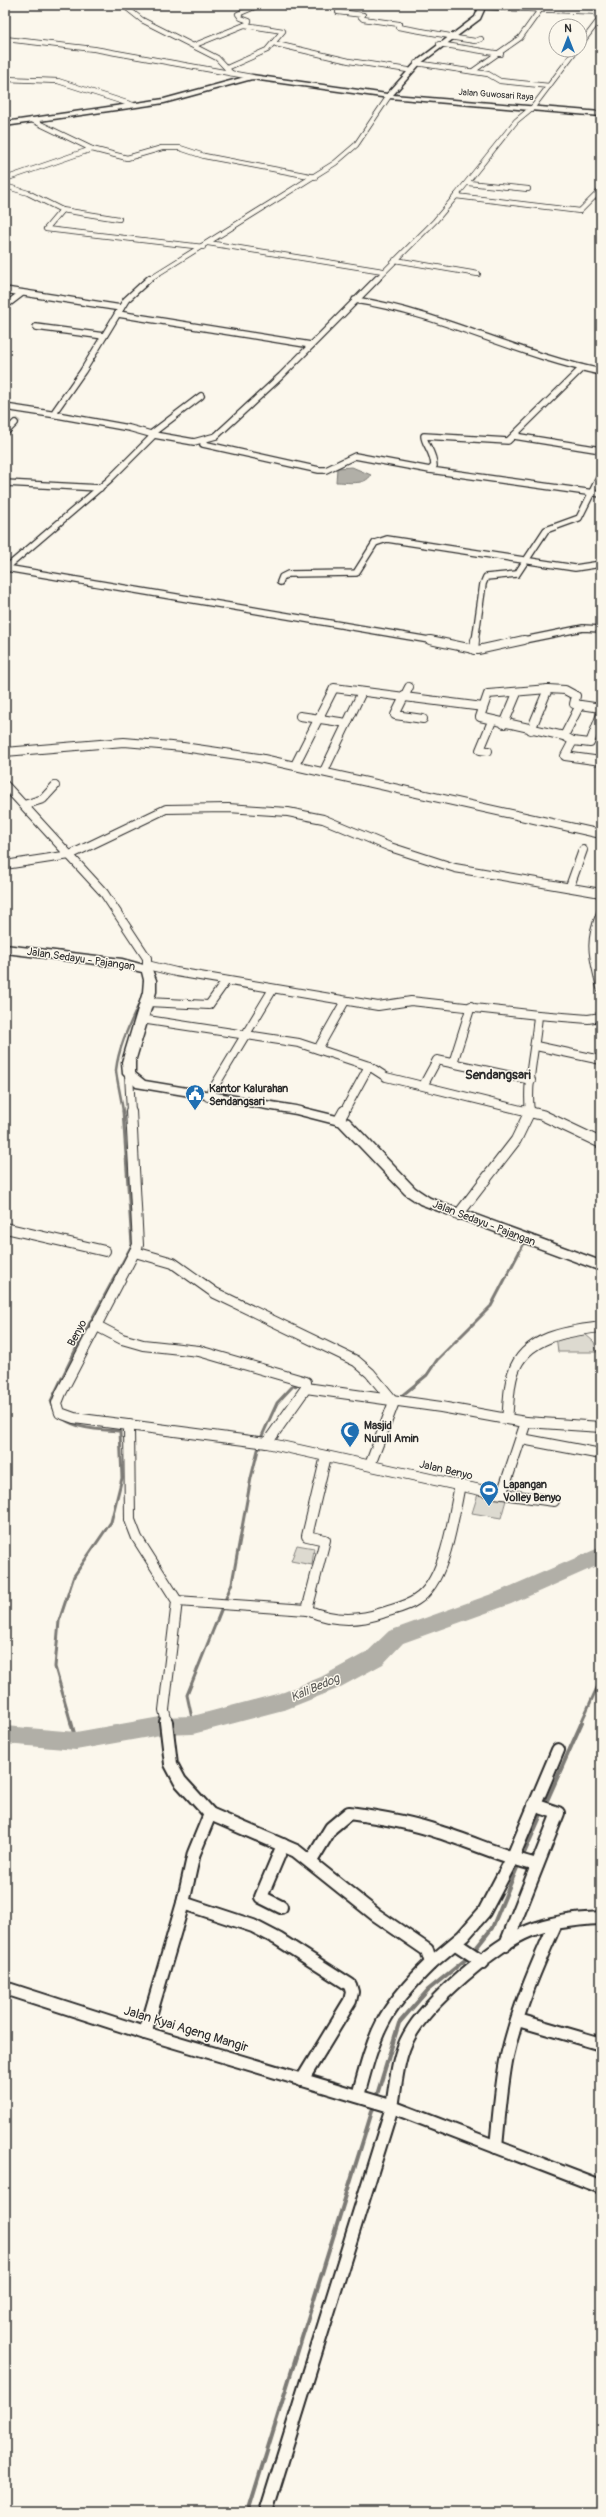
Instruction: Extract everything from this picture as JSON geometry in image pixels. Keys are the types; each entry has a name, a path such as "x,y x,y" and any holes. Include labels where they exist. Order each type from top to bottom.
{"main road":[{"name":"Jalan Sedayu - Pajangan","path":"5,949 122,963 147,968 150,976 147,1002 130,1051 129,1074 141,1084 208,1097 296,1110 339,1120 348,1124 410,1191 425,1200 458,1215 601,1266"}],"street":[{"path":"123,5 145,22 195,45 229,67 231,73"},
{"path":"195,45 250,22 241,18 238,14 259,5"},
{"path":"506,8 511,5"},
{"path":"56,415 55,411 57,406 83,371 121,308 139,287 156,274 315,177 356,145 408,70 449,36 478,18 481,13 478,6 596,13 601,12"},
{"path":"472,71 501,54 532,25 540,10"},
{"path":"338,12 363,14 361,17 363,19 399,24 400,28 475,41 481,39"},
{"path":"588,34 599,20 596,13"},
{"path":"229,67 261,54 276,44 282,30 245,25"},
{"path":"5,39 94,50 231,73 252,78"},
{"path":"276,44 348,61 408,70"},
{"path":"439,44 501,54"},
{"path":"203,444 222,431 311,345 394,260 434,222 468,183 516,121 533,107 539,96 549,86 570,58"},
{"path":"416,63 491,74 500,81 549,86"},
{"path":"5,124 169,100 252,78"},
{"name":"Jalan Guwosari Raya","path":"252,78 389,96 533,107 601,114"},
{"path":"5,79 55,81 69,84 133,105"},
{"path":"5,83 69,84"},
{"path":"32,120 92,149 127,158 162,148 175,147 204,156 315,177"},
{"path":"5,179 92,149"},
{"path":"468,183 528,189"},
{"path":"5,186 28,193 62,210 119,220"},
{"path":"456,196 580,211 583,210 601,190"},
{"path":"62,210 46,227 47,230 203,246"},
{"path":"208,243 384,271"},
{"path":"394,260 478,274"},
{"path":"5,290 121,308"},
{"path":"5,306 22,293"},
{"path":"354,300 407,308 582,368 601,372"},
{"path":"118,314 311,345"},
{"path":"36,327 104,336"},
{"path":"430,470 434,466 434,458 430,446 424,441 424,436 428,435 504,442 514,436 582,368"},
{"path":"5,569 100,488 153,434 201,396"},
{"path":"5,407 129,428 318,470 326,470 355,456 430,470 601,494"},
{"path":"21,418 28,412"},
{"path":"5,433 15,423"},
{"path":"514,436 601,450"},
{"path":"474,650 484,580 490,575 517,574 550,527 579,518 590,492 601,474"},
{"path":"5,483 100,488"},
{"path":"280,582 282,577 288,574 356,573 375,543 388,539 575,568 601,564"},
{"path":"5,569 408,636 474,650 487,650 583,628 601,629"},
{"path":"409,687 395,715 423,719"},
{"path":"296,763 334,688 362,692 405,695 483,707"},
{"path":"531,730 548,690"},
{"path":"601,708 574,704 576,696 565,690 548,690 517,694 488,694 480,717 504,724 564,736 573,741 590,743 601,714"},
{"path":"325,769 362,692"},
{"path":"504,724 517,694"},
{"path":"564,736 580,705"},
{"path":"300,716 347,723"},
{"path":"488,751 480,750 492,721"},
{"path":"573,741 566,756 601,761"},
{"path":"5,752 124,742 183,747 259,758 601,834"},
{"path":"284,760 341,772"},
{"path":"5,785 104,893 147,958 147,968 378,1006 411,1001 471,1006 538,1015 588,1019 601,1017"},
{"path":"24,806 43,799 55,786"},
{"path":"5,865 70,855 135,822 166,809 265,810 323,820 350,829 390,847 455,868 570,886 601,893"},
{"path":"570,886 583,850"},
{"path":"601,917 593,933 592,948 598,968 601,988"},
{"path":"147,1002 209,1005 226,981"},
{"path":"208,1097 247,1035 272,989"},
{"path":"318,1049 345,1000"},
{"path":"453,1063 471,1006"},
{"path":"458,1215 516,1140 530,1112 528,1094 536,1046 538,1015"},
{"path":"141,1019 299,1043 369,1066 386,1077 424,1084 542,1115 601,1143"},
{"path":"536,1046 601,1060"},
{"path":"424,1084 437,1060 531,1080"},
{"path":"339,1120 369,1066"},
{"name":"Benyo","path":"129,1074 133,1186 138,1236 135,1252 95,1325 57,1403 60,1412 74,1418 266,1442"},
{"path":"5,1228 105,1251"},
{"path":"135,1252 173,1263 215,1293 356,1361 370,1373 394,1402"},
{"path":"95,1325 122,1339 143,1345 199,1351 294,1377 307,1387 394,1402 441,1407 526,1422 601,1427"},
{"path":"507,1419 514,1368 520,1358 531,1348 554,1335 601,1327"},
{"path":"266,1442 307,1387"},
{"path":"370,1465 394,1402"},
{"path":"494,1493 502,1490 505,1486 522,1439 526,1422"},
{"path":"129,1425 130,1520 137,1538 177,1601 164,1710 169,1736 171,1764 180,1781 210,1814 282,1845 311,1861 376,1915 427,1950 432,1963"},
{"path":"522,1439 601,1454"},
{"name":"Jalan Benyo","path":"266,1442 494,1493 554,1501"},
{"path":"307,1610 325,1540 307,1536 326,1456"},
{"path":"177,1601 307,1610 322,1617 348,1619 372,1616 420,1598 436,1572 445,1549 460,1486"},
{"path":"362,2098 371,2046 390,2007 406,1987 432,1963 461,1947 489,1904 502,1872 517,1861 536,1805 558,1750"},
{"path":"506,1944 558,1813 536,1805"},
{"path":"311,1861 332,1828 349,1813 383,1818 437,1832 472,1843 517,1861 537,1865"},
{"path":"145,2033 183,1903 194,1853 210,1814"},
{"path":"281,1907 264,1900 261,1897 282,1845"},
{"path":"183,1903 253,1926 278,1939 350,1985 352,1992 350,2001 302,2080"},
{"path":"266,2512 389,2106 400,2060 409,2037 423,2016 480,1960 530,1931 555,1925 601,1918"},
{"path":"496,2147 502,2083 511,2042 539,1961 555,1925"},
{"path":"461,1947 480,1960"},
{"name":"Jalan Kyai Ageng Mangir","path":"5,1988 145,2033 389,2106 601,2187"},
{"path":"518,2020 601,2044"}],"shaded area":[{"path":"352,467 371,475 365,481 360,482 336,482 337,468"},
{"path":"585,1334 594,1342 597,1352 558,1352 556,1335"},
{"name":"Lapangan Volley Benyo","path":"478,1494 506,1500 501,1518 472,1513"},
{"path":"297,1545 314,1548 312,1565 291,1561"}],"waterway":[{"path":"123,1112 116,1070 126,1032 142,997"},
{"path":"71,1723 55,1667 59,1621 74,1576 111,1522 122,1478 120,1431 100,1430 70,1423 61,1417 55,1410 51,1401 78,1345 132,1245 123,1111"},
{"path":"399,1398 427,1375 437,1360 491,1306 524,1243"},
{"path":"193,1723 187,1695 232,1583 251,1478 261,1438 277,1403 293,1386 303,1385"},
{"name":"Kali Bedog","path":"5,1735 76,1741 160,1726 193,1725 287,1700 329,1683 375,1658 396,1637 504,1598 601,1555"},
{"path":"581,1723 601,1679"},
{"path":"71,1722 76,1741"},
{"path":"545,1805 582,1722"},
{"path":"522,1858 543,1810"},
{"path":"473,1952 492,1928 519,1863"},
{"path":"376,2098 399,2023 428,1990 470,1956"},
{"path":"248,2512 374,2105"}],"tunnel":[{"path":"15,423 21,418"}],"place":[{"name":"Kantor Kalurahan Sendangsari","path":"195,1111"},
{"name":"Masjid Nurull Amin","path":"350,1448"},
{"name":"Lapangan Volley Benyo","path":"489,1507"}],"district":[{"name":"Sendangsari","path":"498,1075"}]}
